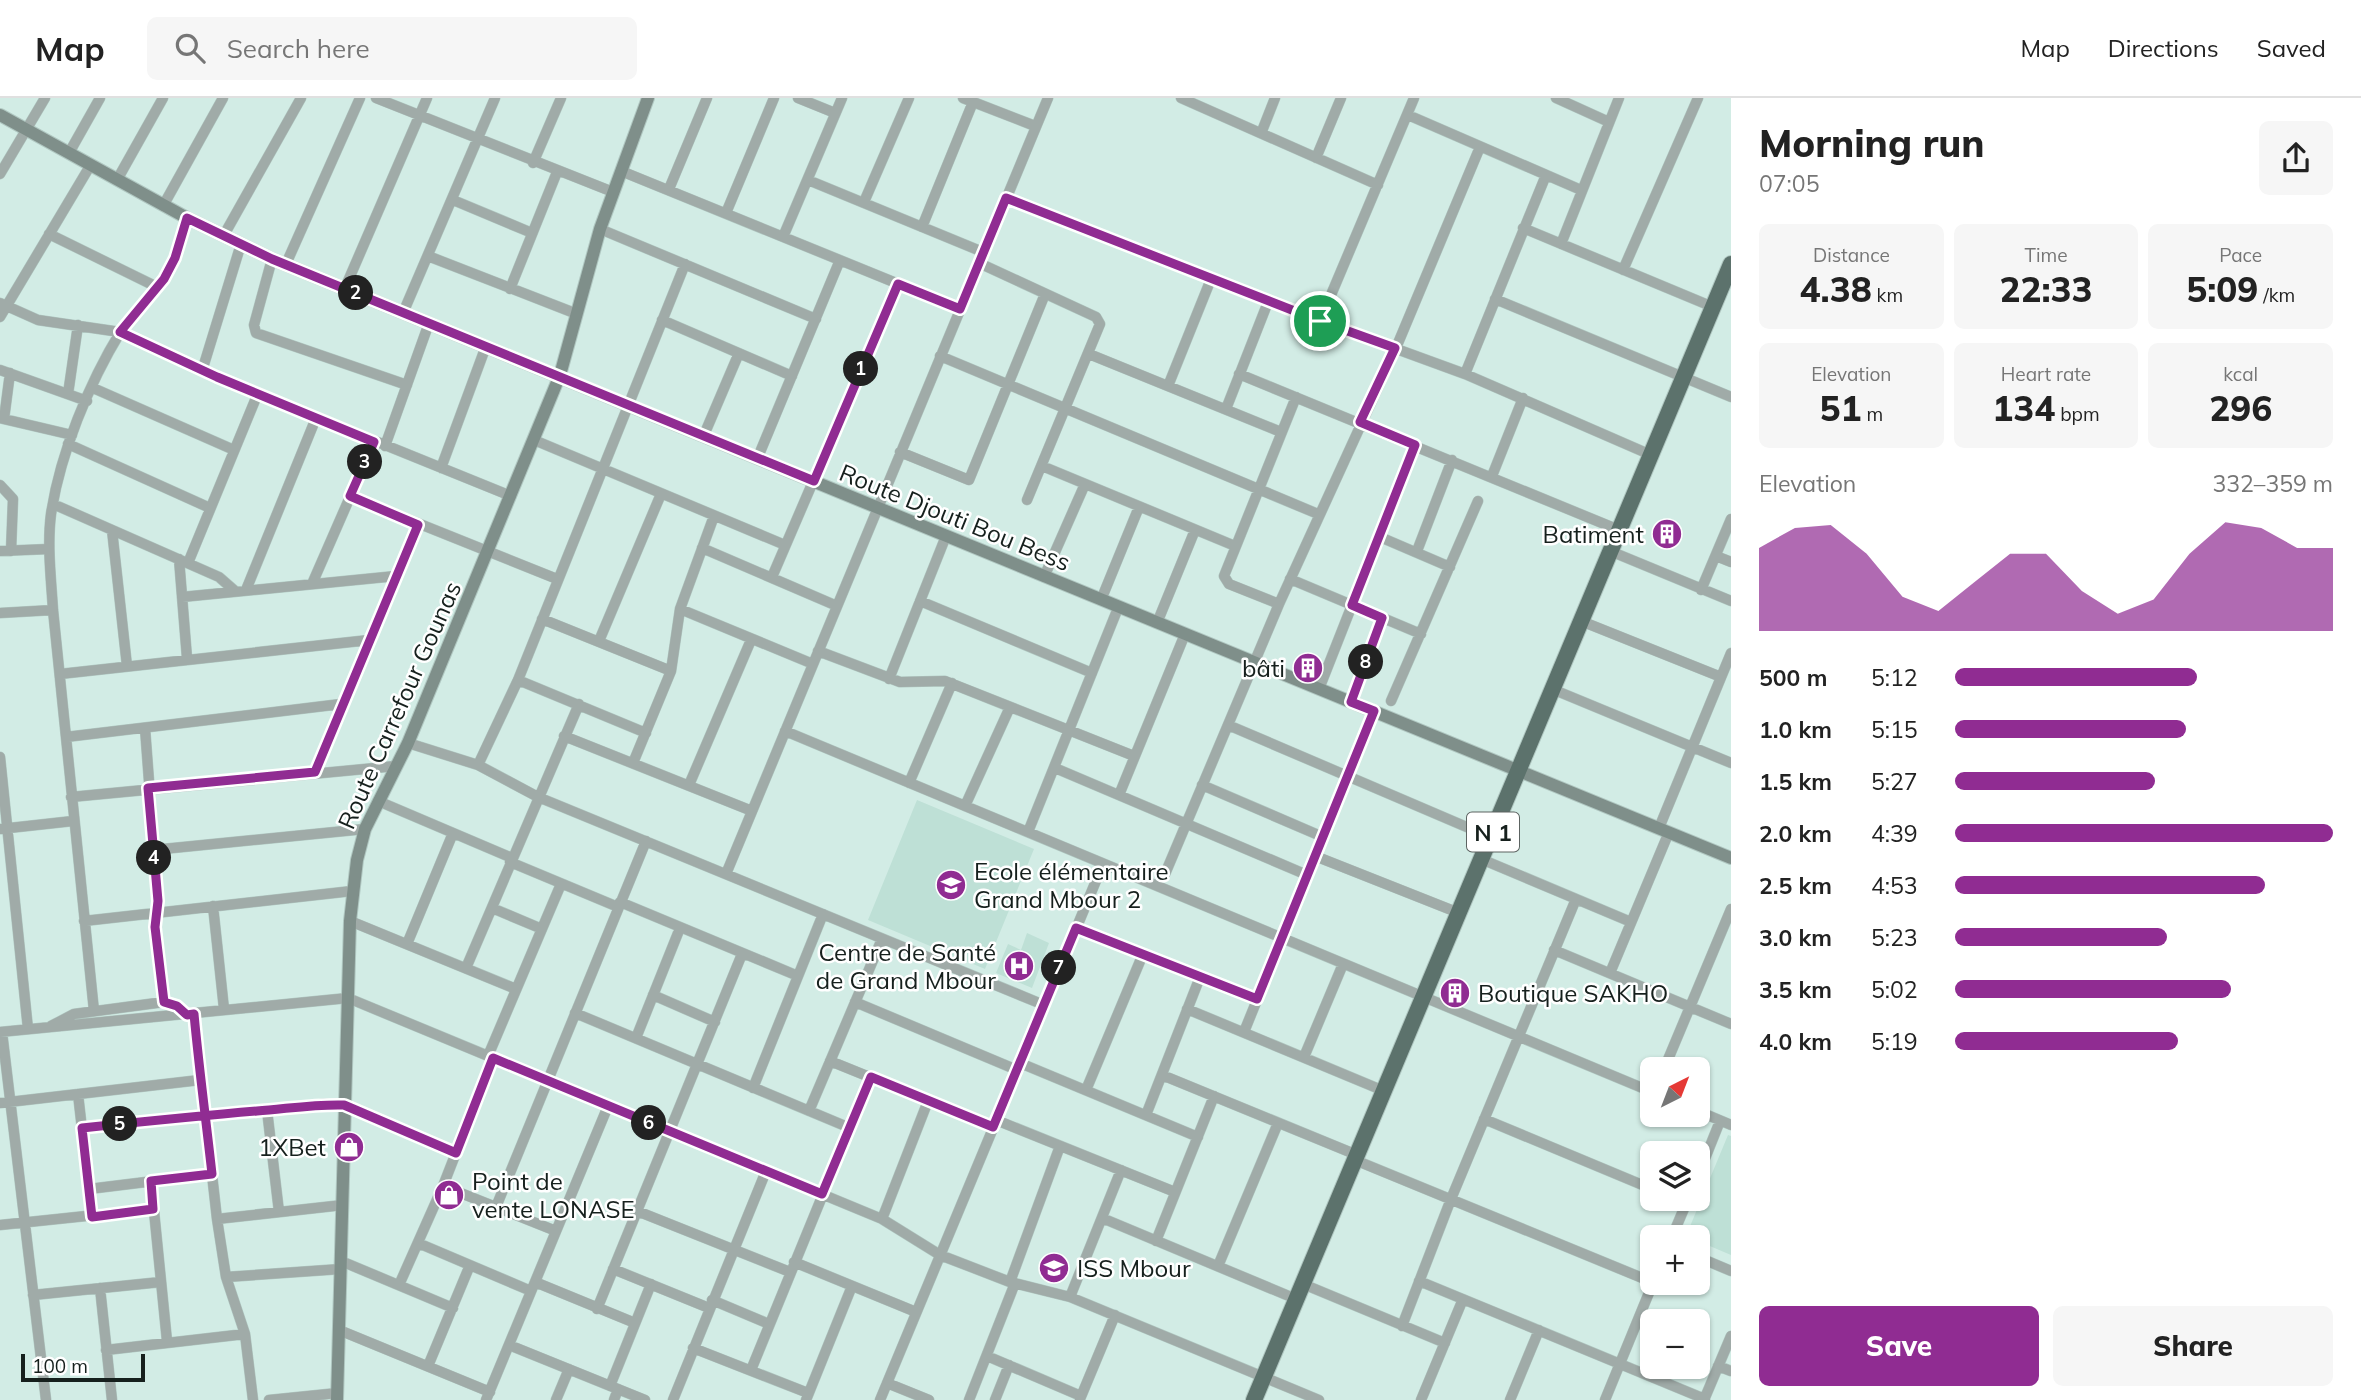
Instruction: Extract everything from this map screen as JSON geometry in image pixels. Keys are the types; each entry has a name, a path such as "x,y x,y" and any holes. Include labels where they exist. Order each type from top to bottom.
{"highway":[{"name":"N 1","path":"1254,1400 1731,264"}],"main road":[{"name":"Route Carrefour Gounas","path":"338,1398 350,921 352,891 365,829 408,743 560,375 600,229 648,98"},
{"name":"Route Djouti Bou Bess","path":"0,115 187,218 272,259 1731,858"}],"street":[{"path":"0,174 44,98"},
{"path":"69,153 100,98"},
{"path":"117,180 163,98"},
{"path":"163,205 223,98"},
{"path":"224,235 301,98"},
{"path":"286,264 360,98"},
{"path":"376,98 389,101 533,163 613,192"},
{"path":"345,288 427,98"},
{"path":"403,313 495,98"},
{"path":"533,163 561,98"},
{"path":"668,190 707,98"},
{"path":"726,213 774,98"},
{"path":"798,98 835,113"},
{"path":"783,237 842,98"},
{"path":"864,202 909,98"},
{"path":"726,874 1048,98"},
{"path":"1181,98 1262,131 1378,185"},
{"path":"1262,131 1275,98"},
{"path":"1316,158 1341,98"},
{"path":"1320,321 1414,98"},
{"path":"1556,98 1609,122"},
{"path":"1561,244 1619,98"},
{"path":"1623,270 1698,98"},
{"path":"922,227 968,100 1035,127"},
{"path":"1408,115 1581,190"},
{"path":"1165,874 1279,604 1395,348 1480,147"},
{"path":"0,317 3,304 90,166"},
{"path":"621,171 960,309"},
{"path":"510,289 557,172"},
{"path":"1465,374 1546,175"},
{"path":"808,180 983,252"},
{"path":"1006,198 1268,302 1465,374 1651,455"},
{"path":"453,200 532,233"},
{"path":"94,1011 52,610 49,549 53,504 70,440 93,388 120,332 158,287 175,258 187,218"},
{"path":"1523,228 1713,307"},
{"path":"600,229 816,319"},
{"path":"49,234 158,287"},
{"path":"202,371 241,244"},
{"path":"428,256 577,314"},
{"path":"272,259 254,325 256,333 407,385"},
{"path":"758,457 840,260"},
{"path":"979,263 1099,319 1100,324 1089,354 1027,500"},
{"path":"478,765 517,680 685,264"},
{"path":"1168,386 1211,279"},
{"path":"772,577 898,284"},
{"path":"900,452 969,480 1045,294"},
{"path":"1495,299 1731,397"},
{"path":"1226,409 1268,302"},
{"path":"3,304 38,320 120,332 202,371 510,496"},
{"path":"662,320 792,376"},
{"path":"385,446 429,323"},
{"path":"68,394 78,326"},
{"path":"441,468 486,346"},
{"path":"704,435 739,353"},
{"path":"1089,354 1281,432"},
{"path":"940,356 1318,514"},
{"path":"87,401 5,372 2,418 70,440 210,508"},
{"path":"1239,374 1619,530"},
{"path":"93,388 234,450"},
{"path":"187,658 182,597 183,561 210,508 258,393"},
{"path":"1279,604 1225,581 1235,546 1296,397"},
{"path":"1492,476 1523,398"},
{"path":"241,590 316,418"},
{"path":"534,440 785,545"},
{"path":"312,584 374,442"},
{"path":"1319,689 1415,445"},
{"path":"1417,551 1452,460"},
{"path":"1042,467 1235,546"},
{"path":"1044,577 1085,484"},
{"path":"0,485 13,499 6,551 49,549"},
{"path":"599,641 661,494"},
{"path":"350,496 557,579"},
{"path":"1391,701 1478,500"},
{"path":"53,504 183,561 241,590"},
{"path":"1101,600 1139,507"},
{"path":"633,763 671,671 680,609 713,516"},
{"path":"1702,590 1731,519"},
{"path":"315,772 341,704 418,525"},
{"path":"112,530 127,666"},
{"path":"1157,623 1195,530"},
{"path":"889,679 946,536"},
{"path":"1380,537 1450,566"},
{"path":"702,548 837,606"},
{"path":"1610,551 1731,601"},
{"path":"1716,556 1731,562"},
{"path":"182,597 396,576"},
{"path":"1290,579 1421,634"},
{"path":"920,601 1091,673"},
{"path":"1028,832 1118,607"},
{"path":"680,609 813,664"},
{"path":"0,614 52,610"},
{"path":"1351,702 1382,618"},
{"path":"542,619 671,671"},
{"path":"1581,621 1721,677"},
{"path":"1119,795 1185,634"},
{"path":"60,674 369,640"},
{"path":"689,785 751,640"},
{"path":"818,651 900,682 933,680 952,683 1134,756"},
{"path":"1610,973 1632,922 1731,653"},
{"path":"517,680 646,733"},
{"path":"909,783 952,683"},
{"path":"1552,689 1731,763"},
{"path":"66,737 341,704"},
{"path":"467,968 579,704"},
{"path":"965,806 1010,707"},
{"path":"1244,1032 1374,711"},
{"path":"1228,724 1490,837"},
{"path":"145,728 158,912 155,927 164,1002"},
{"path":"785,731 1640,1087"},
{"path":"564,737 752,811"},
{"path":"408,743 478,765 538,797 1044,1005"},
{"path":"0,757 4,828 27,1029"},
{"path":"71,797 396,766"},
{"path":"1055,768 1307,876"},
{"path":"1202,785 1323,837"},
{"path":"378,801 561,884 798,976"},
{"path":"4,828 73,821"},
{"path":"153,850 365,829"},
{"path":"407,944 453,833"},
{"path":"496,1207 646,841"},
{"path":"1315,856 1459,913"},
{"path":"1481,859 1632,922"},
{"path":"880,1400 1102,864"},
{"path":"399,1286 443,1186 516,989 561,884"},
{"path":"84,921 352,891"},
{"path":"1402,1326 1451,1199 1576,899"},
{"path":"213,906 224,1009"},
{"path":"492,908 542,929"},
{"path":"1669,1057 1731,909"},
{"path":"753,1088 823,914"},
{"path":"350,921 516,989"},
{"path":"636,1038 680,928"},
{"path":"1076,928 1257,999"},
{"path":"809,1111 882,939"},
{"path":"1554,950 1731,1024"},
{"path":"597,1309 743,954"},
{"path":"1086,1090 1143,954"},
{"path":"1304,1058 1343,964"},
{"path":"1146,1115 1200,977"},
{"path":"653,995 715,1022"},
{"path":"46,1400 12,1102 1,1032 348,998 882,1219 940,1255 1013,1283 1070,1297 1319,1400"},
{"path":"48,1028 69,1015 164,1002 177,1006 190,1015 206,1116 226,1277 245,1334 253,1400"},
{"path":"855,1002 1086,1090 1198,1137"},
{"path":"126,1007 128,1021"},
{"path":"1187,1009 1384,1091"},
{"path":"575,1013 850,1128"},
{"path":"830,1061 928,1101 1060,1146 1175,1192"},
{"path":"1162,1074 1640,1278"},
{"path":"751,1370 871,1077"},
{"path":"0,1103 200,1080"},
{"path":"78,1094 92,1217"},
{"path":"1156,1241 1214,1096"},
{"path":"882,1219 928,1101"},
{"path":"82,1128 344,1105 456,1153"},
{"path":"339,1330 428,1366 488,1396 608,1106"},
{"path":"267,1110 279,1212"},
{"path":"1710,1116 1731,1125"},
{"path":"1484,1119 1640,1184"},
{"path":"1710,1146 1720,1121"},
{"path":"1218,1266 1278,1123"},
{"path":"969,1400 987,1356 1060,1146"},
{"path":"1070,1297 1121,1170"},
{"path":"673,1400 732,1249 766,1171"},
{"path":"89,1189 212,1174"},
{"path":"151,1181 167,1341"},
{"path":"443,1186 556,1231"},
{"path":"217,1219 342,1205"},
{"path":"0,1225 153,1209"},
{"path":"637,1211 732,1249 852,1286 916,1312"},
{"path":"1102,1218 1218,1266 1402,1326 1445,1343"},
{"path":"418,1243 470,1265 635,1324"},
{"path":"1710,1261 1731,1271"},
{"path":"226,1277 341,1265 453,1308"},
{"path":"428,1366 470,1265"},
{"path":"613,1269 769,1324"},
{"path":"1419,1281 1705,1399 1731,1336"},
{"path":"33,1295 161,1282"},
{"path":"614,1400 614,1387 651,1284"},
{"path":"693,1348 751,1370 807,1397 852,1286"},
{"path":"100,1288 112,1400"},
{"path":"1605,1400 1648,1295"},
{"path":"1421,1400 1463,1299"},
{"path":"987,1356 1081,1398 1115,1315"},
{"path":"1510,1400 1539,1330"},
{"path":"106,1349 245,1334"},
{"path":"509,1345 645,1400"},
{"path":"995,1400 1009,1365"},
{"path":"1718,1366 1731,1371"},
{"path":"556,1400 569,1369"},
{"path":"887,1384 929,1400"},
{"path":"270,1400 338,1398"}],"shaded area":[{"name":"Ecole élémentaire Grand Mbour 2","path":"917,800 1034,849 985,969 868,920"},
{"name":"Centre de Santé de Grand Mbour","path":"1027,933 1049,943 1032,988 996,973 1008,944 1021,950"},
{"path":"1728,1135 1731,1136 1731,1255 1710,1246 1710,1225 1691,1225 1696,1211 1710,1211 1710,1178"}],"place":[{"name":"Batiment","path":"1667,534"},
{"name":"bâti","path":"1308,668"},
{"name":"Ecole élémentaire Grand Mbour 2","path":"951,885"},
{"name":"Centre de Santé de Grand Mbour","path":"1019,966"},
{"name":"Boutique SAKHO","path":"1455,993"},
{"name":"1XBet","path":"349,1147"},
{"name":"Point de vente LONASE","path":"449,1195"},
{"name":"ISS Mbour","path":"1054,1268"}],"route":[{"path":"1320,321 1006,198 960,309 898,284 814,481 272,259 187,218 175,258 164,279 138,307 120,332 217,377 374,442 350,496 418,525 341,704 315,772 148,788 158,901 155,927 164,1002 177,1006 187,1015 194,1014 200,1080 206,1116 212,1174 151,1181 153,1209 92,1217 82,1128 206,1116 267,1110 324,1104 344,1105 456,1153 493,1058 822,1194 871,1077 993,1127 1076,928 1257,999 1374,711 1351,702 1382,618 1352,605 1415,445 1360,422 1395,348 1320,321"}]}
